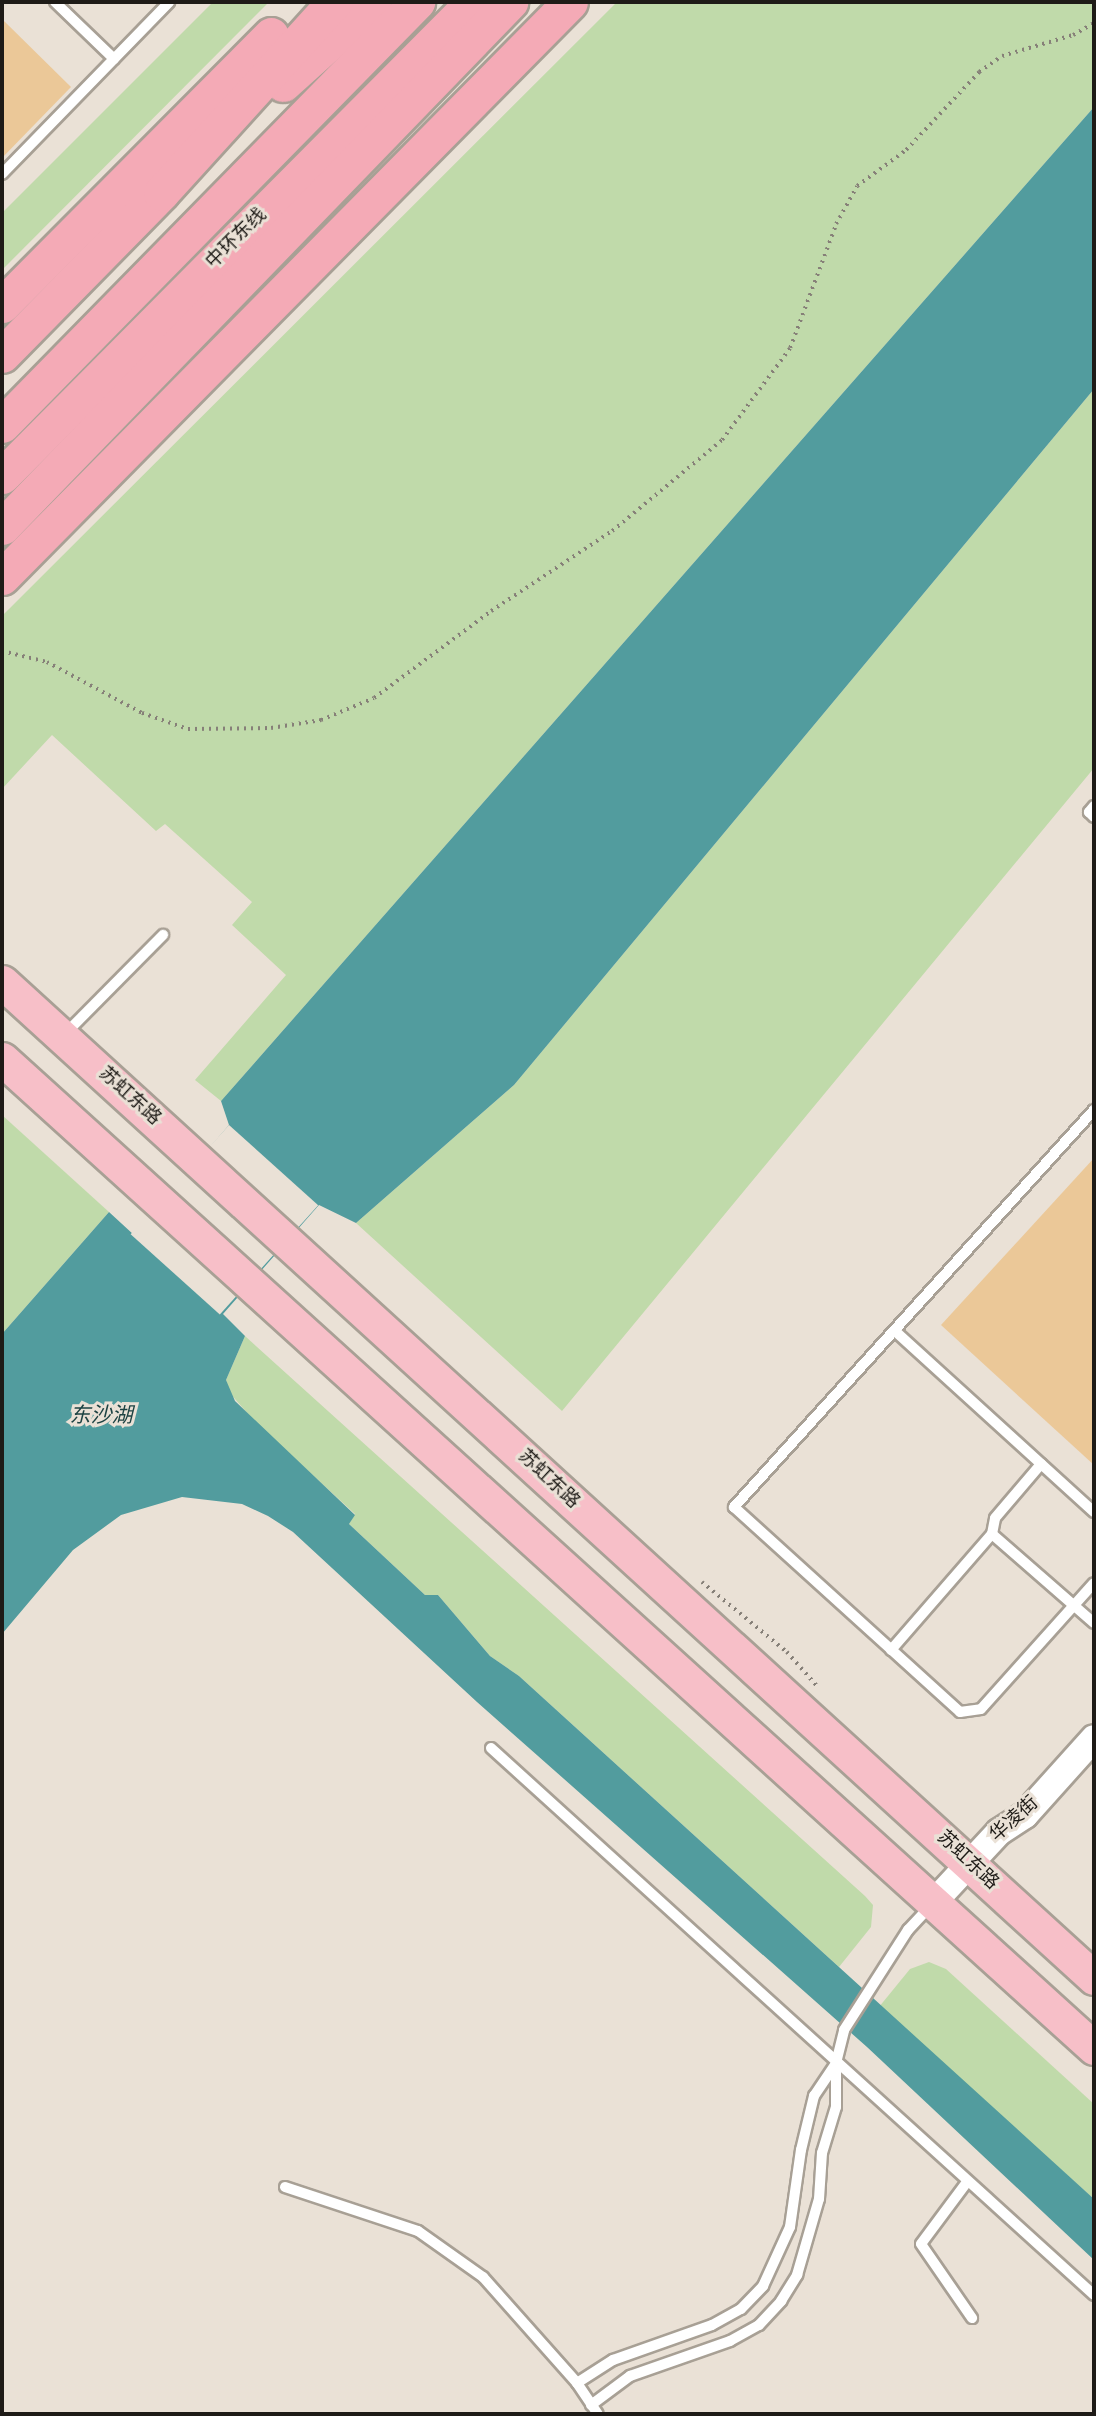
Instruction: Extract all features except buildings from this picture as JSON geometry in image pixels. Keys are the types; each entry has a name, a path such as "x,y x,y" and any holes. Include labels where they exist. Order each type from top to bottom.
{"highway":[{"path":"2,305 305,2"},
{"path":"2,355 162,193 334,2"},
{"path":"162,193 374,2"},
{"name":"中环东线","path":"2,425 416,2"},
{"name":"中环东线","path":"2,476 473,2"},
{"path":"2,527 510,2"},
{"path":"233,289 497,57 569,2"},
{"path":"2,577 569,2"}],"main road":[{"name":"苏虹东路","path":"2,982 288,1240 1094,1978"},
{"path":"2,1059 163,1201 1094,2048"}],"street":[{"name":"华凌街","path":"934,1902 999,1832 1025,1815 1094,1738"}],"lane":[{"path":"55,2 114,59"},
{"path":"2,174 169,2"},
{"path":"1094,806 1089,812 1094,817"},
{"path":"62,1037 163,935"},
{"path":"1094,1110 734,1507 891,1650 949,1707 970,1713 981,1709 1094,1583"},
{"path":"895,1331 1094,1512"},
{"path":"891,1650 992,1534 995,1518 1041,1464"},
{"path":"992,1534 1094,1623"},
{"path":"491,1748 1094,2295"},
{"path":"285,2187 418,2231 483,2277 577,2383 594,2409 630,2376 730,2341 759,2325 797,2276 819,2199 822,2153 836,2107 836,2063 844,2030 908,1930 934,1902"},
{"path":"577,2383 612,2360 712,2325 740,2309 763,2286 790,2227 800,2150 814,2096 836,2063"},
{"path":"967,2182 921,2244 972,2318"}],"path":[{"path":"2,651 47,662 142,713 188,729 271,728 321,720 374,698 492,611 612,531 672,486 722,440 790,348 836,224 857,186 906,150 979,72 1002,56 1073,35 1094,23"}],"green space":[{"path":"213,2 269,2 2,270 2,213"},
{"path":"617,2 1094,2 1094,107 221,1101 195,1080 286,975 232,925 252,902 165,824 156,831 52,735 2,789 2,616"},
{"path":"1094,389 1094,768 562,1411 356,1223 514,1085"},
{"path":"2,1115 109,1212 2,1334"},
{"path":"245,1336 865,1896 873,1905 871,1927 839,1967 519,1676 490,1656 438,1595 425,1595 349,1524 355,1514 256,1423 228,1391 226,1380"},
{"path":"929,1962 946,1969 1094,2104 1094,2199 879,2007 910,1969"}],"water":[{"name":"东沙湖","path":"1094,107 1094,389 514,1085 356,1223 319,1205 223,1314 245,1336 226,1380 235,1401 355,1515 349,1524 425,1595 438,1595 490,1656 519,1676 1094,2199 1094,2260 867,2047 477,1702 293,1532 268,1516 242,1504 182,1497 121,1515 73,1550 2,1634 2,1334 109,1212 134,1235 229,1125 221,1101"}],"pier":[{"path":"229,1125 318,1205 220,1315 131,1234"}]}
